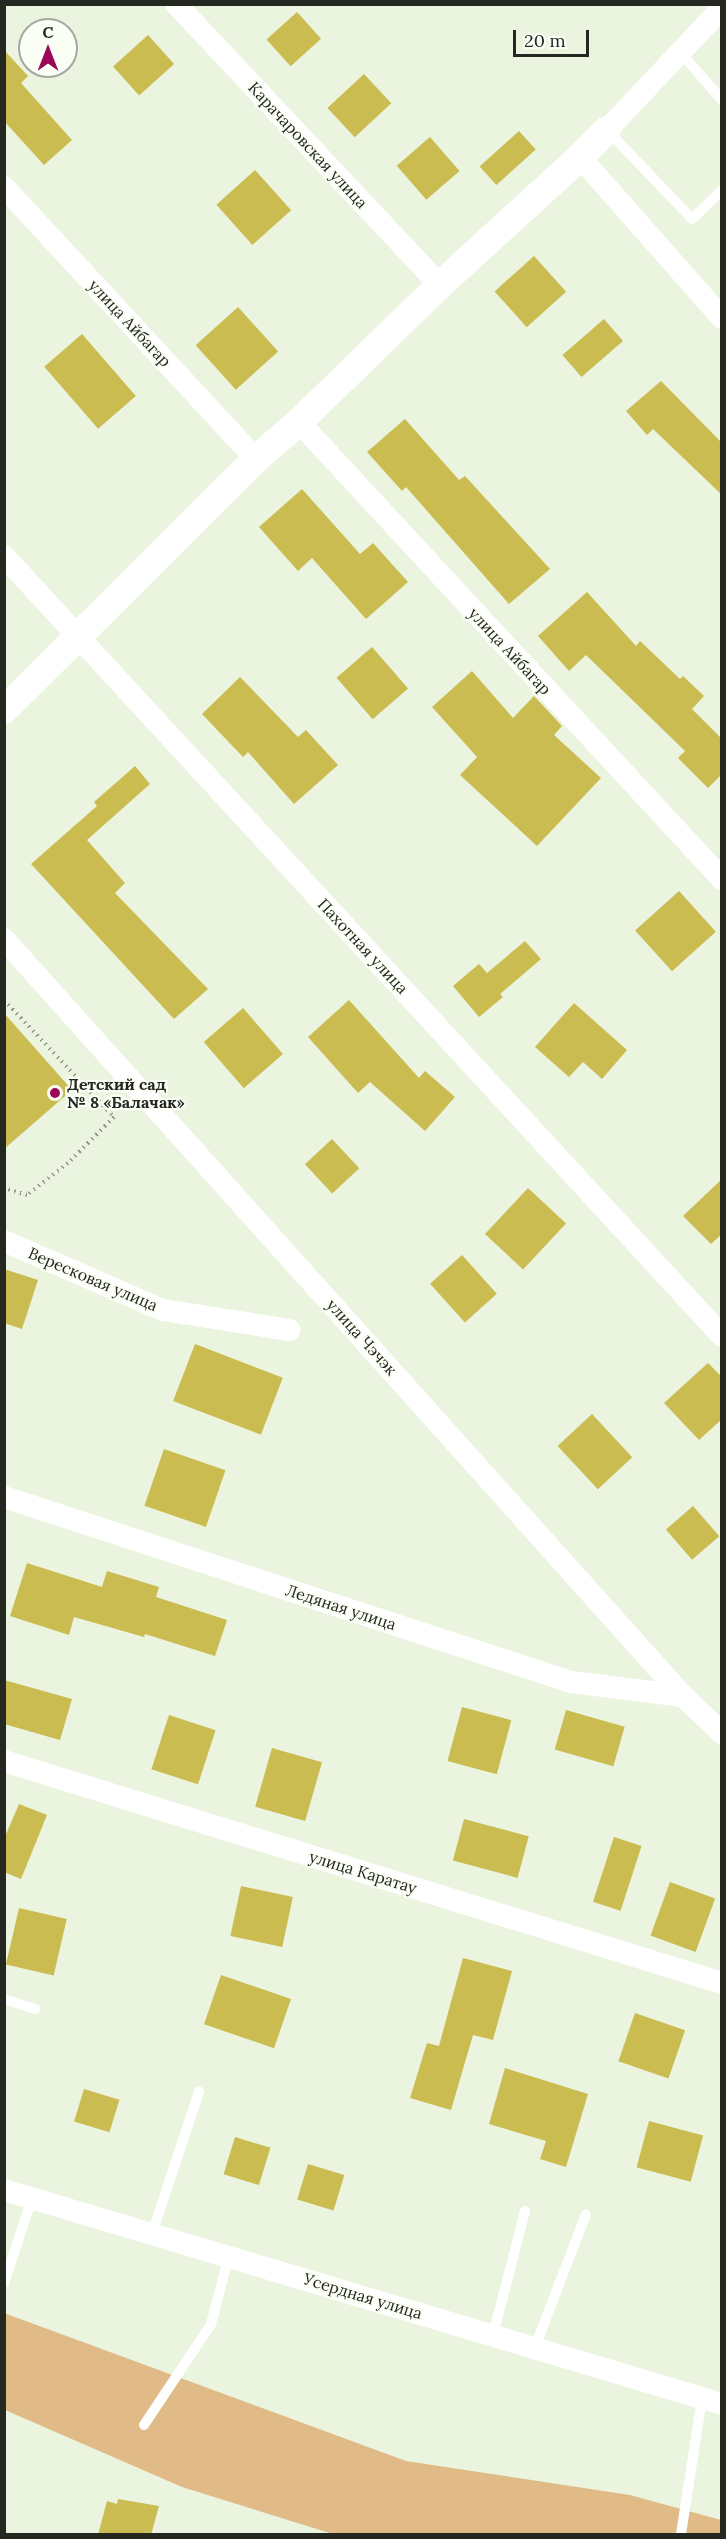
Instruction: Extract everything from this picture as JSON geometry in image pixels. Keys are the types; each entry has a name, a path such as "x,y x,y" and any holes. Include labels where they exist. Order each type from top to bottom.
{"street":[{"name":"Карачаровская улица","path":"176,4 440,285"},
{"path":"4,710 256,459 299,422 440,285 580,157 722,8"},
{"path":"580,157 722,318"},
{"name":"улица Айбагар","path":"4,187 256,459"},
{"name":"улица Айбагар","path":"299,422 722,879"},
{"name":"Пахотная улица","path":"4,556 722,1336"},
{"name":"улица Чэчэк","path":"4,939 683,1696 722,1733"},
{"name":"Вересковая улица","path":"4,1241 163,1310 289,1330"},
{"name":"Ледяная улица","path":"4,1497 571,1683 683,1696"},
{"name":"улица Каратау","path":"4,1761 722,1983"},
{"name":"Усердная улица","path":"4,2190 712,2401"}],"lane":[{"path":"680,52 722,100"},
{"path":"607,129 692,219 722,189"},
{"path":"4,1999 35,2009"},
{"path":"152,2234 199,2092"},
{"path":"4,2283 32,2198"},
{"path":"493,2335 525,2211"},
{"path":"535,2347 586,2214"},
{"path":"144,2425 212,2324 229,2256"},
{"path":"681,2535 712,2401"}],"path":[{"path":"4,1000 114,1117 68,1163 27,1195 4,1188"}],"shaded area":[{"path":"4,2313 406,2461 630,2495 721,2520 721,2534 333,2534 182,2487 5,2410"}],"building":[{"path":"297,12 321,39 291,66 267,39"},
{"path":"148,35 174,64 139,95 113,66"},
{"path":"4,50 18,65 18,78 26,78 21,83 72,140 44,165 4,121"},
{"path":"364,74 391,103 355,137 327,108"},
{"path":"519,131 536,150 496,185 480,166"},
{"path":"430,137 460,171 426,200 397,166"},
{"path":"255,170 291,210 252,245 216,205"},
{"path":"534,256 566,292 527,327 495,291"},
{"path":"238,307 278,352 236,390 196,345"},
{"path":"604,319 623,341 582,377 562,355"},
{"path":"82,334 136,396 98,429 44,367"},
{"path":"661,381 722,443 722,495 653,429 647,435 626,411"},
{"path":"405,419 459,480 465,476 550,569 509,604 406,487 402,491 367,452"},
{"path":"302,489 360,554 373,543 408,582 366,619 312,558 298,571 259,527"},
{"path":"587,592 636,646 640,641 680,679 683,676 704,696 692,709 722,739 722,774 708,788 678,758 685,751 586,655 569,671 538,636"},
{"path":"372,647 408,689 373,719 337,678"},
{"path":"472,671 513,718 534,696 562,726 554,735 601,778 537,846 460,775 477,757 432,707"},
{"path":"240,677 298,737 306,730 338,765 294,804 248,752 243,757 202,714"},
{"path":"135,766 150,784 87,840 125,883 115,893 208,989 174,1019 31,864 97,806 94,802"},
{"path":"679,891 716,932 672,971 635,930"},
{"path":"525,941 541,959 500,994 503,997 479,1017 453,986 479,964 487,973"},
{"path":"349,1000 419,1078 425,1071 455,1097 425,1131 370,1082 358,1093 308,1037"},
{"path":"574,1003 627,1050 602,1079 583,1062 569,1077 535,1047"},
{"path":"243,1008 283,1054 244,1088 204,1042"},
{"path":"4,1013 72,1090 4,1149"},
{"path":"332,1139 359,1168 332,1193 305,1164"},
{"path":"722,1179 722,1234 711,1244 683,1216"},
{"path":"528,1188 566,1223 523,1270 485,1234"},
{"path":"462,1255 497,1294 465,1322 430,1284"},
{"path":"4,1269 38,1280 22,1329 4,1323"},
{"path":"195,1344 283,1378 261,1435 173,1401"},
{"path":"708,1363 722,1377 722,1419 699,1440 664,1403"},
{"path":"592,1414 632,1457 598,1489 558,1446"},
{"path":"164,1449 225,1470 206,1527 144,1506"},
{"path":"693,1506 719,1536 692,1560 666,1530"},
{"path":"27,1563 102,1587 107,1571 159,1587 156,1597 227,1620 215,1656 145,1634 144,1637 74,1617 69,1635 10,1616"},
{"path":"4,1680 72,1699 60,1740 4,1724"},
{"path":"462,1707 511,1720 497,1774 448,1761"},
{"path":"566,1710 625,1727 613,1766 555,1749"},
{"path":"169,1715 216,1730 198,1784 151,1769"},
{"path":"272,1748 322,1762 305,1821 255,1807"},
{"path":"19,1804 47,1815 21,1879 4,1872 4,1839"},
{"path":"464,1819 529,1836 518,1878 453,1861"},
{"path":"614,1837 642,1846 621,1911 593,1902"},
{"path":"670,1882 715,1898 696,1952 651,1936"},
{"path":"241,1886 293,1897 282,1947 230,1936"},
{"path":"19,1908 67,1919 54,1976 6,1965"},
{"path":"463,1958 512,1971 493,2040 473,2035 451,2110 410,2098 427,2043 439,2046"},
{"path":"221,1975 291,1999 274,2048 204,2024"},
{"path":"635,2013 685,2030 669,2078 618,2061"},
{"path":"505,2068 588,2094 566,2167 540,2159 546,2141 489,2124"},
{"path":"84,2089 119,2100 109,2132 74,2122"},
{"path":"649,2121 703,2135 691,2182 637,2167"},
{"path":"235,2137 270,2148 259,2185 224,2174"},
{"path":"308,2164 344,2175 334,2210 297,2199"},
{"path":"118,2499 159,2506 151,2535 98,2535 107,2501 117,2504"}],"place":[{"name":"Детский сад № 8 «Балачак»","path":"55,1093"}]}
